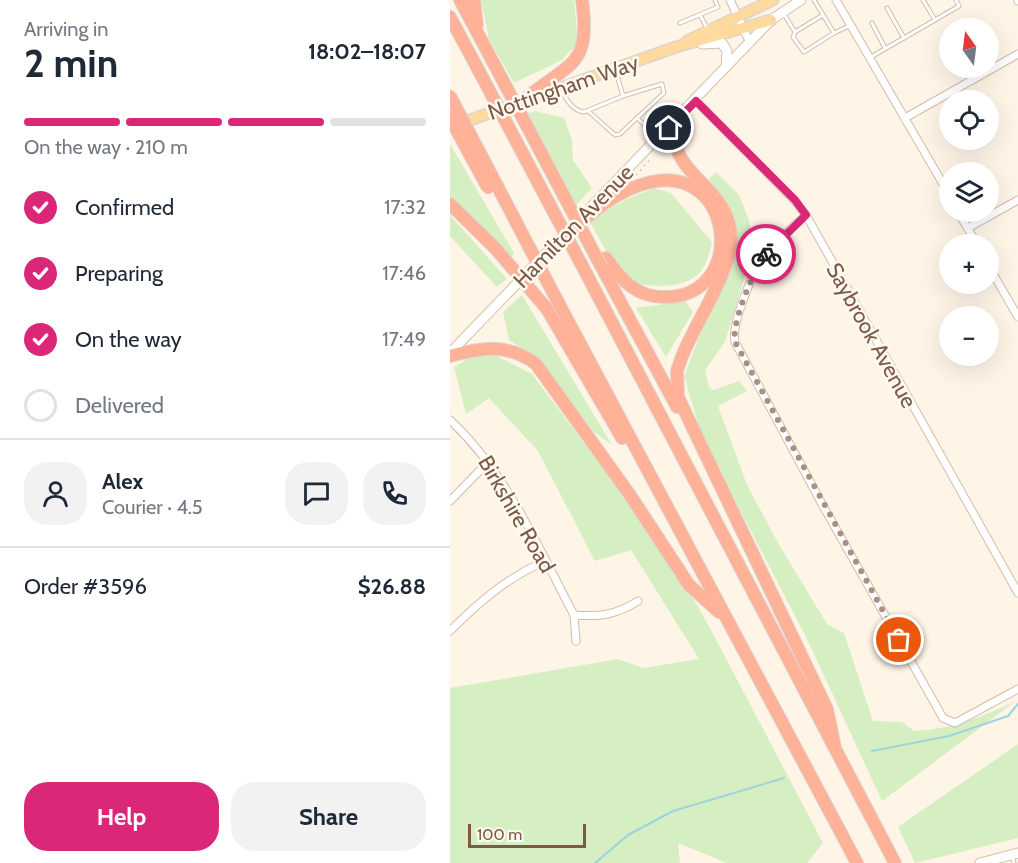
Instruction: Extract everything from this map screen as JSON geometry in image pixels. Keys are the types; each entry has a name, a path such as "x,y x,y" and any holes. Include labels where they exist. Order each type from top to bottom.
{"highway":[{"path":"460,0 560,188 604,262 748,539 826,709 835,748"},
{"path":"474,0 478,35"},
{"path":"523,101 569,67 581,51 586,30 582,0"},
{"path":"450,17 896,863"},
{"path":"450,96 725,619 857,863"},
{"path":"680,117 673,134 675,150 680,159 716,195 731,227 730,253 687,344 677,372 678,397 703,452"},
{"path":"450,118 488,188 508,206"},
{"path":"550,250 600,207 629,190 652,182 674,181 695,189 710,204 720,224 722,246 715,266 701,284 679,295 656,297 633,289 604,262"},
{"path":"450,204 496,249 547,309 704,578"},
{"path":"450,355 493,347 515,351 536,363 624,486 689,585 725,619"}],"main road":[{"name":"Nottingham Way","path":"450,128 740,22 773,0"},
{"name":"Hamilton Avenue","path":"450,355 696,101 771,20 801,0"},
{"name":"Nottingham Way","path":"676,47 707,30 740,22 771,20"},
{"path":"676,47 722,43 728,51 725,70"},
{"path":"980,863 1014,857"}],"street":[{"path":"730,0 750,43"},
{"path":"836,0 939,177"},
{"path":"905,118 1018,54"},
{"name":"Saybrook Avenue","path":"696,101 795,200 806,215 1018,593"},
{"path":"968,228 1018,200"},
{"path":"806,215 770,249 758,266 734,329 735,342 822,504 943,718 955,723 1018,689"},
{"path":"964,222 971,234"},
{"path":"999,284 1018,317"},
{"name":"Birkshire Road","path":"450,420 489,461 574,615 576,641"},
{"path":"450,501 489,461"},
{"path":"450,630 496,587 545,561"},
{"path":"574,615 597,617 619,613 639,601"}],"lane":[{"path":"680,23 718,8 714,0"},
{"path":"814,0 834,33"},
{"path":"923,0 935,20"},
{"path":"870,57 959,6 956,0"},
{"path":"887,8 904,38"},
{"path":"783,12 795,32"},
{"path":"700,15 707,30"},
{"path":"823,15 795,32 793,37 804,52 851,25"},
{"path":"872,22 885,48"},
{"path":"615,69 623,96"},
{"path":"560,88 569,103 579,112 588,111 658,84 664,87 664,93 620,134 615,135 588,111"},
{"path":"637,118 659,139"}],"green space":[{"path":"481,0 574,0 578,43 562,60 514,83 489,39"},
{"path":"535,111 564,118 572,140 573,160 592,188 576,205 526,114"},
{"path":"450,144 514,253 510,260 450,200"},
{"path":"716,172 739,195 749,220 753,250 725,342 705,370 709,388 714,390 739,381 747,391 718,406 747,485 778,543 827,624 844,633 873,721 902,722 914,731 928,730 966,721 1016,701 882,801 807,639 702,437 684,376 735,245 707,181"},
{"path":"654,188 671,193 712,242 705,265 692,279 683,283 663,286 635,284 608,254 589,221 625,200"},
{"path":"450,215 507,279 497,287 450,236"},
{"path":"522,295 612,445 594,432 540,361 509,340 503,312"},
{"path":"685,301 693,312 666,357 636,308"},
{"path":"476,354 495,355 532,374 665,550 710,628 823,843 807,863 727,863 678,843 680,863 450,863 450,688 618,659 643,668 699,659 631,550 595,561 538,451 489,398 466,414 454,367"},
{"path":"1018,744 1018,838 915,863 898,827"}],"waterway":[{"path":"872,751 949,736 1008,716 1018,704"},
{"path":"595,863 628,835 673,811 784,778"}],"way so far":[{"path":"766,254 758,266 736,323 735,342 822,504 899,640"}],"route":[{"path":"669,128 696,101 795,200 806,215 766,254"}]}
